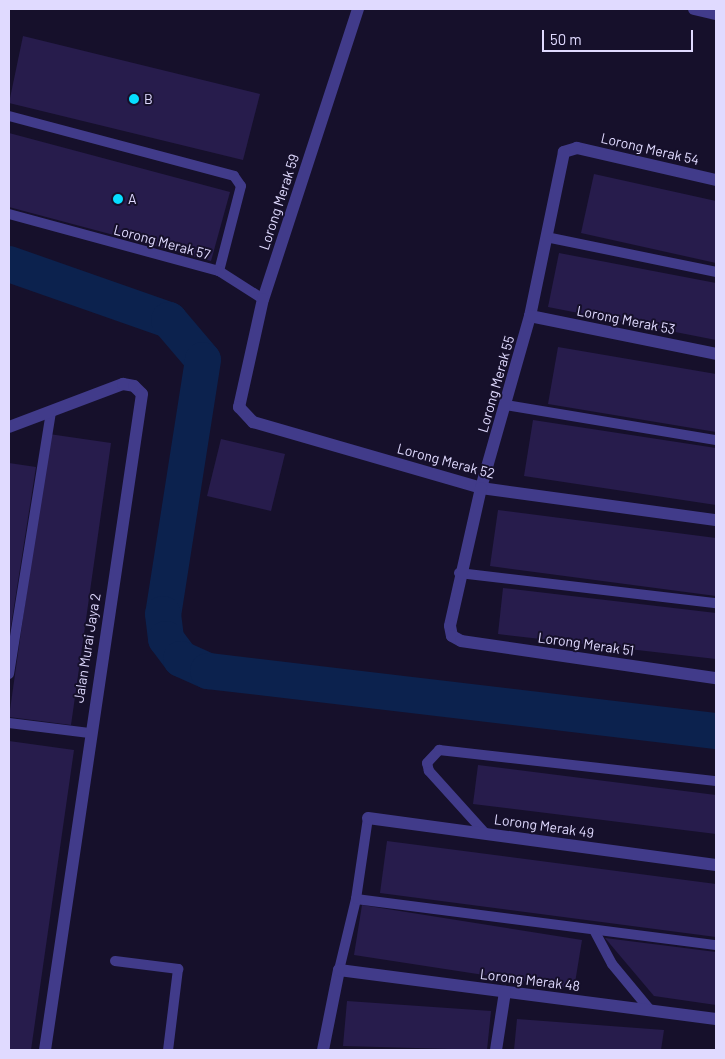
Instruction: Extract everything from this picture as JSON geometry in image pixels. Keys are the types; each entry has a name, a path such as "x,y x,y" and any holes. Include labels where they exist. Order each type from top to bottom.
{"street":[{"name":"Lorong Merak 59","path":"239,407 263,299 358,9"},
{"path":"698,9 716,14"},
{"name":"Lorong Merak 54","path":"577,148 716,180"},
{"name":"Lorong Merak 55","path":"452,636 450,626 459,573 480,488 506,405 530,316 564,152 577,148"},
{"name":"Lorong Merak 53","path":"530,316 716,354"},
{"name":"Jalan Murai Jaya 2","path":"9,427 123,384 134,386 142,394 89,733 45,1050"},
{"name":"Lorong Merak 52","path":"239,407 253,422 480,488 716,520"},
{"name":"Lorong Merak 51","path":"452,636 461,641 716,678"},
{"name":"Lorong Merak 49","path":"368,818 716,865"},
{"path":"323,1050 339,970"},
{"name":"Lorong Merak 48","path":"339,970 716,1019"},
{"path":"496,1050 505,992"}],"lane":[{"name":"Lorong Merak 57","path":"9,116 234,176 240,181 219,272 9,214"},
{"path":"546,237 716,272"},
{"path":"219,272 263,299"},
{"path":"506,405 716,440"},
{"path":"9,674 51,412"},
{"path":"459,573 716,603"},
{"path":"9,722 89,733"},
{"path":"485,833 429,770 427,763 439,750 716,781"},
{"path":"339,970 356,899 368,818"},
{"path":"356,899 716,945"},
{"path":"594,930 612,964 651,1011"},
{"path":"115,962 178,969 168,1050"}],"building":[{"name":"B","path":"23,36 260,94 243,160 9,103"},
{"name":"A","path":"9,133 230,192 211,261 9,207"},
{"path":"594,174 716,201 716,263 581,233"},
{"path":"559,253 716,283 716,340 548,307"},
{"path":"558,347 716,374 716,432 548,404"},
{"path":"533,420 716,448 716,505 524,476"},
{"path":"49,434 111,443 71,725 9,717"},
{"path":"221,439 285,454 271,511 207,496"},
{"path":"9,463 36,467 10,632 9,632"},
{"path":"498,510 716,538 716,596 490,566"},
{"path":"503,588 716,613 716,659 498,634"},
{"path":"9,741 74,750 31,1050 9,1050"},
{"path":"478,765 716,795 716,834 473,804"},
{"path":"387,841 716,884 716,937 380,893"},
{"path":"362,905 582,940 574,989 354,955"},
{"path":"605,938 716,952 716,1005 654,996"},
{"path":"347,1001 491,1011 487,1050 343,1046"},
{"path":"517,1019 664,1030 661,1050 514,1050"}],"waterway":[{"path":"9,264 169,320 203,360 163,614 166,639 181,659 208,671 716,731"}],"place":[{"name":"B","path":"134,99"},
{"name":"A","path":"118,199"}]}
